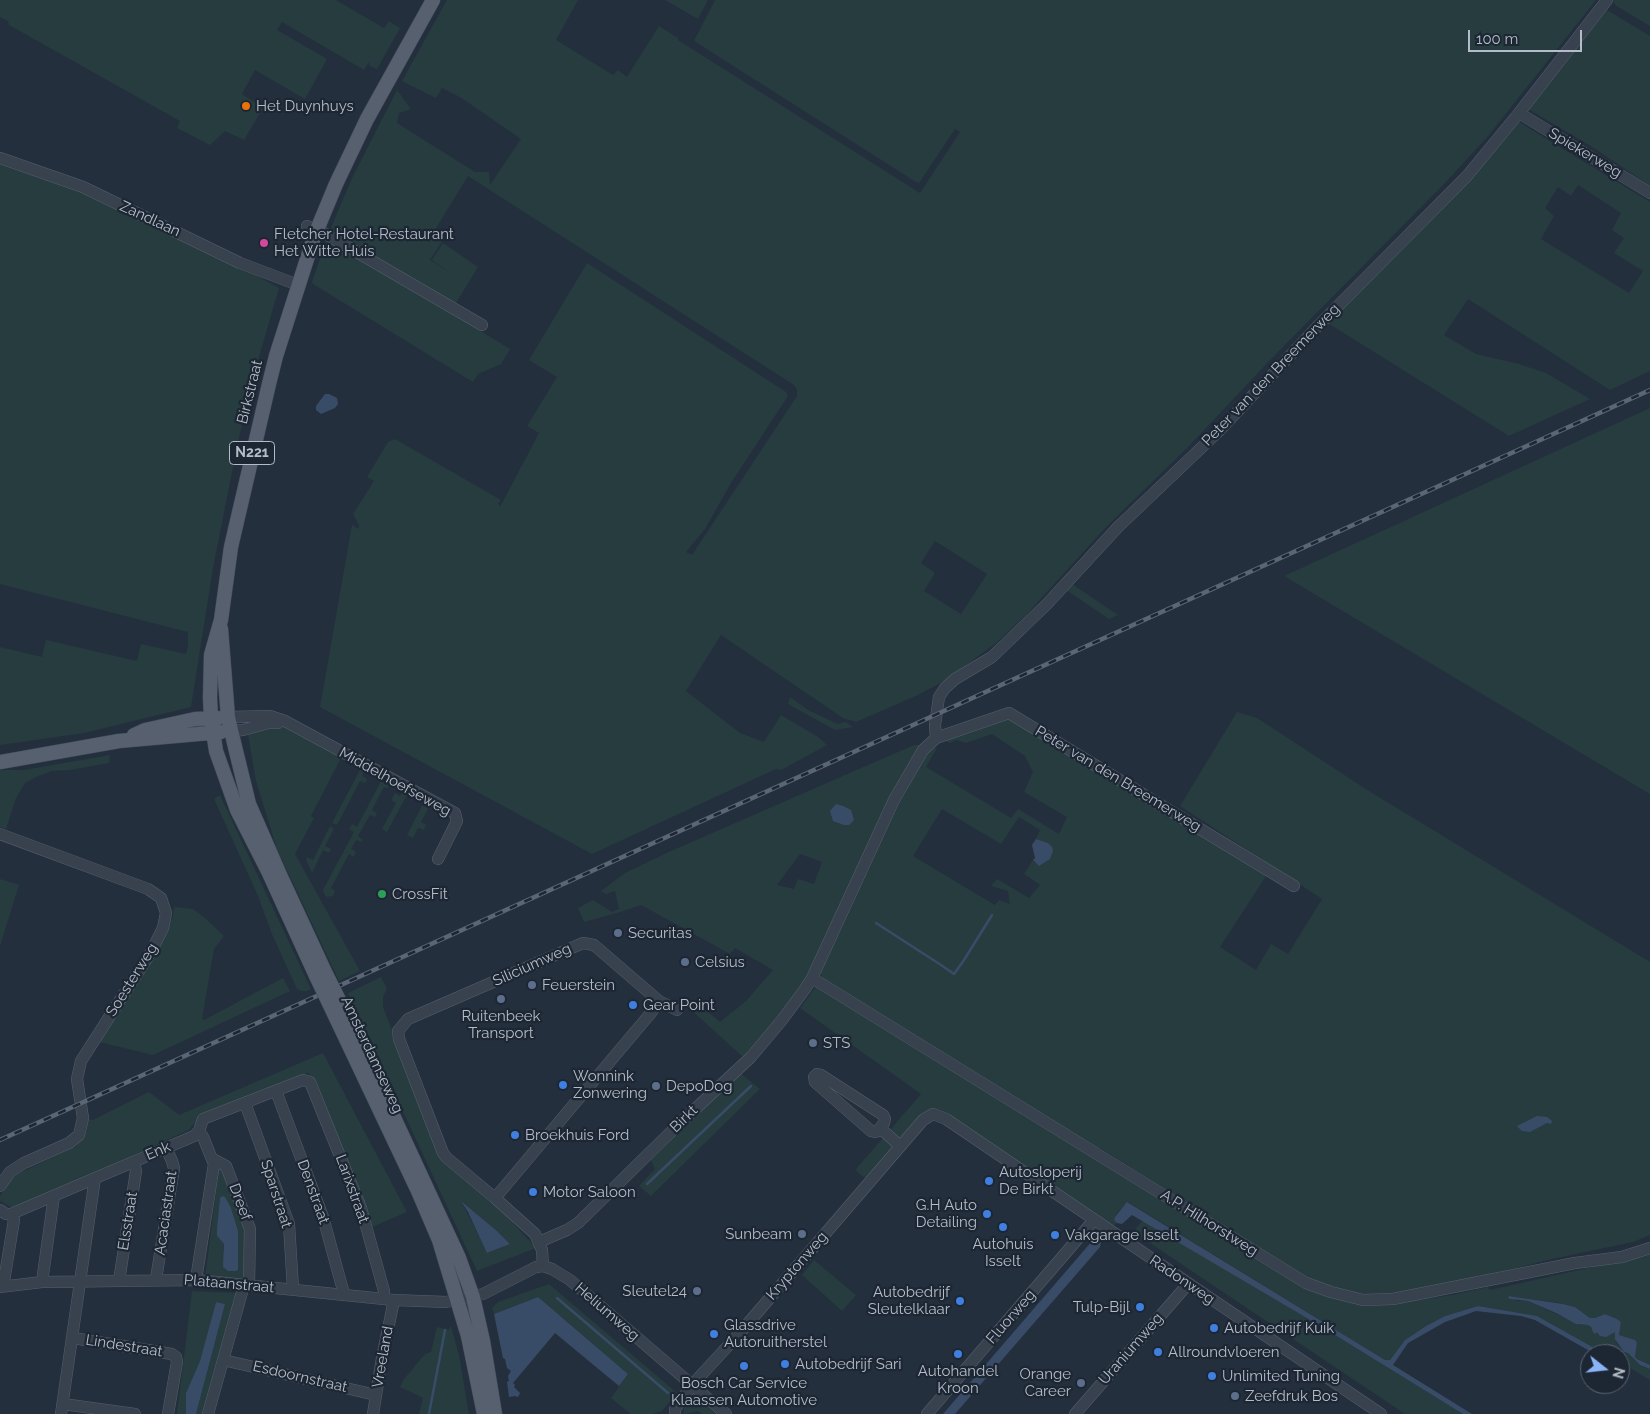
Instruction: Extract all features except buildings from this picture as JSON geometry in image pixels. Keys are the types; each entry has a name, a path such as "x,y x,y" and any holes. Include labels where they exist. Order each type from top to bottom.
{"main road":[{"name":"Birkstraat","path":"211,718 211,655 220,624 231,547 276,356 298,285 312,228 336,184 367,119 433,0"},
{"name":"Birkstraat","path":"220,624 228,717"},
{"path":"119,741 145,730 195,719 228,717"},
{"name":"Amsterdamseweg","path":"228,717 249,804 321,974"},
{"name":"Amsterdamseweg","path":"211,718 216,751 237,810 321,974 450,1238 473,1297 488,1363 493,1412"},
{"path":"0,762 119,741 231,731"},
{"name":"Amsterdamseweg","path":"342,1018 439,1240 493,1412"}],"street":[{"name":"Peter van den Breemerweg","path":"936,738 935,725 939,697 945,688 955,679 992,657 1046,604 1118,528 1220,430 1317,326 1468,176 1520,113 1607,0"},
{"name":"Spiekerweg","path":"1520,113 1650,193"},
{"name":"Zandlaan","path":"0,158 83,187 240,263 298,285"},
{"path":"312,228 324,233 482,325"},
{"name":"Peter van den Breemerweg","path":"812,978 894,800 923,750 936,738 1009,713 1294,886"},
{"name":"Middelhoefseweg","path":"228,717 270,716 285,721 455,813 457,821 438,859"},
{"name":"Middelhoefseweg","path":"231,731 277,722 293,726"},
{"name":"Soesterweg","path":"0,834 148,889 161,898 166,913 163,928 151,952 81,1061 77,1079 83,1118 78,1134 69,1143 24,1163 10,1172 0,1186"},
{"name":"Siliciumweg","path":"539,1242 535,1234 446,1158 399,1039 398,1031 408,1019 583,943 594,945 659,1001"},
{"name":"Birkt","path":"539,1242 578,1223 679,1124 751,1057 782,1020 812,978"},
{"name":"A.P. Hilhorstweg","path":"812,978 1306,1283 1331,1292 1363,1300 1393,1299 1575,1263 1622,1257 1650,1248"},
{"path":"495,1198 659,1001 677,1010"},
{"path":"817,1074 821,1075 856,1098 883,1115 884,1123 875,1132 815,1082 814,1077 817,1074"},
{"name":"Enk","path":"5,1212 54,1196 194,1136 199,1131 203,1119 303,1080 310,1082"},
{"name":"Larixstraat","path":"310,1082 361,1208 384,1291 389,1299"},
{"name":"Denstraat","path":"276,1091 324,1217 344,1294"},
{"path":"847,1110 856,1098"},
{"name":"Sparstraat","path":"245,1103 289,1224 293,1289"},
{"name":"Kryptonweg","path":"675,1414 675,1409 692,1385 744,1328 923,1120 933,1114"},
{"name":"Radonweg","path":"933,1114 946,1119 1381,1414"},
{"path":"880,1128 900,1146"},
{"name":"Dreef","path":"196,1280 214,1164 199,1131"},
{"name":"Acaciastraat","path":"156,1279 174,1168 166,1148"},
{"name":"Dreef","path":"208,1414 246,1285 250,1229 226,1166 213,1159"},
{"name":"Elsstraat","path":"119,1281 136,1171 134,1162"},
{"path":"95,1178 62,1409 135,1414"},
{"path":"42,1282 54,1196"},
{"path":"2,1287 14,1220 5,1212"},
{"name":"Fluorweg","path":"927,1414 1094,1220"},
{"path":"473,1297 483,1294 536,1267 543,1266 542,1250 539,1242"},
{"name":"Heliumweg","path":"543,1266 570,1280 726,1414"},
{"name":"Plataanstraat","path":"2,1287 42,1282 81,1283 156,1279 196,1280 389,1299 446,1302 473,1297"},
{"name":"Uraniumweg","path":"1075,1414 1188,1284"},
{"name":"Vreeland","path":"373,1414 389,1299"},
{"name":"Lindestraat","path":"73,1338 172,1354 176,1357 177,1362 168,1414"},
{"name":"Esdoornstraat","path":"223,1360 376,1395"}],"green space":[{"path":"0,0 336,0 384,28 389,21 400,28 377,69 370,66 369,62 364,70 282,22 277,30 327,59 305,99 255,70 242,94 263,108 244,140 225,131 210,145 177,128 180,121 9,25 8,21 0,17"},
{"path":"447,0 578,0 556,40 613,75 618,70 627,77 659,26 678,38 678,40 920,193 960,132 955,129 919,183 916,182 694,41 715,0 1596,0 1489,135 1446,182 1273,357 1187,448 1107,526 1026,615 996,643 946,680 918,695 856,722 843,718 721,635 686,691 740,733 764,742 781,715 818,737 827,745 781,770 776,769 592,854 320,707 352,525 359,529 353,514 374,481 367,477 388,442 395,439 501,500 498,503 500,507 539,433 527,426 557,377 529,360 587,263 786,392 788,396 731,483 705,529 686,552 692,555 797,396 797,389 794,385 468,176 433,233 443,240 430,260 449,272 432,260 443,243 478,267 456,303 435,293 330,230 352,178 397,90 411,109 399,113 397,123 475,172 489,172 490,185 521,139 460,97 442,88 436,98 402,81","holes":["935,541 987,574 961,614 924,591 935,573 921,563"]},
{"path":"665,0 708,0 698,19"},
{"path":"1613,0 1650,0 1650,26 1615,5"},
{"path":"1607,10 1650,36 1650,186 1597,150 1530,110 1530,106"},
{"path":"1519,122 1650,202 1650,371 1610,390 1468,299 1444,335 1476,354 1519,364 1546,373 1590,399 1509,436 1326,322 1490,156","holes":["1578,185 1621,213 1612,230 1624,238 1614,253 1643,271 1629,293 1541,239 1554,216 1545,208 1558,187 1571,196"]},
{"path":"0,162 112,196 279,288 250,388 237,447 213,568 191,707 84,733 0,745 0,647 42,657 46,640 137,661 141,644 186,654 188,632 0,584"},
{"path":"327,239 372,264 510,349 501,364 478,374 473,382 313,284 312,282"},
{"path":"1650,408 1650,794 1284,576 1404,521"},
{"path":"1072,584 1118,615 1109,619 1066,590"},
{"path":"790,697 808,710 838,724 846,722 853,727 835,730 788,704"},
{"path":"1237,712 1257,718 1369,791 1650,962 1650,1235 1633,1242 1552,1259 1454,1284 1394,1294 1371,1295 1348,1292 1302,1276 1100,1148 1093,1148 822,979 820,970 839,934 898,806 926,755 932,748 937,748 926,767 1011,818 1018,809 1059,834 1067,817 1024,792 1033,772 1025,756 992,734 966,743 956,740 950,743 943,740 1008,718 1266,876 1220,947 1256,970 1271,944 1288,954 1322,899 1180,806","holes":["942,809 1001,844 1019,817 1040,830 1036,839 1048,843 1052,847 1037,865 1033,860 1024,874 1040,885 1029,898 997,879 991,886 1008,891 1010,904 999,900 995,905 913,856"]},
{"path":"282,725 342,756 311,816 314,818 295,854 360,971 339,981 277,849 256,781 248,734"},
{"path":"914,745 920,745 902,775 808,975 799,990 755,1045 743,1057 689,1008 701,1006 720,1022 746,1001 773,970 735,948 730,954 641,905 584,922 578,908 593,900 612,912 619,909 615,891 606,894 601,891 625,873","holes":["800,854 822,862 814,884 798,879 794,889 777,885"]},
{"path":"110,755 109,763 70,770 52,771 25,783 16,798 6,829 0,827 0,770 24,770"},
{"path":"361,768 365,770 362,776 367,779 365,783 360,781 337,825 332,823"},
{"path":"382,779 390,783 388,788 384,787 372,810 377,813 375,817 370,815 358,836 363,840 362,842 356,840 351,849 356,852 354,857 349,854 331,888 335,891 333,896 326,897 323,891 324,888 354,832 349,829 352,824 357,827"},
{"path":"403,791 408,793 387,832 382,829 396,803 391,800 395,793 400,796"},
{"path":"220,795 311,989 307,991 297,989 272,934 258,896 215,801 215,798"},
{"path":"424,802 430,805 421,822 426,825 424,830 418,828 413,838 407,835"},
{"path":"330,826 334,829 325,846 331,849 329,853 323,850 312,873 306,860 307,857 313,860"},
{"path":"0,879 19,885 0,946"},
{"path":"174,907 193,909 224,936 214,949 202,1019 204,1020 283,978 290,991 153,1055 99,1042 168,927 173,916"},
{"path":"381,977 387,989 383,996 383,1007 440,1155 505,1214 536,1248 477,1271 348,993","holes":["461,1201 510,1244 488,1253"]},
{"path":"817,985 1325,1295 1403,1302 1452,1295 1488,1287 1490,1290 1650,1253 1650,1365 1635,1357 1637,1343 1619,1335 1621,1322 1617,1319 1605,1314 1590,1318 1575,1307 1509,1296 1517,1301 1528,1301 1580,1325 1588,1325 1597,1332 1615,1332 1618,1344 1587,1344 1537,1316 1478,1306 1445,1316 1426,1326 1405,1340 1390,1360 1385,1360 1128,1202 1117,1213 1114,1220 1117,1223 1111,1227 936,1111 868,1178 862,1176 856,1169 921,1094 800,1008"},
{"path":"323,1053 407,1212 372,1227 318,1086 308,1073 199,1117 189,1130 14,1209 0,1201 0,1196 12,1178 76,1146 86,1132 88,1119 93,1120 149,1092 179,1115"},
{"path":"740,1073 760,1089 651,1196 639,1186 655,1169 651,1160"},
{"path":"221,1168 249,1234 247,1281 205,1278 219,1169","holes":["222,1196 231,1208 238,1231 237,1271 223,1250 224,1244 217,1236 220,1198"]},
{"path":"1143,1220 1463,1414 1405,1414 1133,1232"},
{"path":"814,1260 856,1295 842,1311 802,1275"},
{"path":"549,1284 677,1393 662,1411 652,1414 631,1414 611,1398 628,1374 538,1297 494,1314 492,1308 498,1302"},
{"path":"192,1291 237,1293 203,1414 196,1414 225,1304 216,1302 200,1361 186,1393 186,1414 177,1414"},
{"path":"451,1326 459,1355 469,1414 419,1414 423,1398 400,1387 404,1379 425,1354 431,1352 437,1327 449,1330"},
{"path":"1630,1355 1639,1365 1650,1369 1650,1380 1630,1368"},
{"path":"696,1396 716,1414 702,1414 698,1411 684,1414 684,1408 689,1400"}],"water":[{"path":"325,394 337,398 338,404 335,408 321,414 316,410 316,406"},
{"path":"836,804 851,810 854,820 849,825 833,821 830,811"},
{"path":"1036,839 1048,843 1053,851 1050,859 1039,866 1033,860 1035,858 1032,845"},
{"path":"1537,1116 1547,1117 1552,1121 1551,1124 1547,1123 1530,1132 1522,1131 1517,1126"},
{"path":"222,1196 225,1197 231,1208 238,1231 237,1271 228,1271 223,1267 224,1244 217,1236 220,1198"},
{"path":"461,1201 497,1231 510,1244 487,1253"},
{"path":"1127,1202 1385,1360 1390,1360 1405,1340 1426,1326 1445,1316 1478,1306 1537,1316 1587,1344 1580,1346 1535,1320 1521,1316 1476,1311 1445,1322 1408,1343 1393,1365 1472,1414 1463,1414 1322,1327 1132,1215 1122,1224 1114,1220"},
{"path":"1097,1239 1101,1243 1100,1247 955,1414 943,1414 1093,1240"},
{"path":"1509,1296 1563,1304 1575,1307 1590,1318 1605,1314 1617,1319 1621,1322 1619,1335 1635,1340 1637,1343 1635,1357 1650,1365 1650,1369 1640,1365 1630,1355 1630,1344 1618,1344 1615,1339 1615,1332 1606,1337 1600,1336 1597,1332 1595,1334 1588,1325 1576,1324 1528,1301 1508,1298"},
{"path":"538,1297 628,1374 619,1386 555,1333 513,1383 520,1393 518,1397 509,1397 507,1382 509,1381 508,1376 511,1371 507,1368 503,1358 494,1314"},
{"path":"216,1302 225,1304 196,1414 186,1414 186,1393 200,1361"}],"waterway":[{"path":"876,923 954,974 992,915"},
{"path":"647,1184 751,1086"},
{"path":"557,1298 668,1393"},
{"path":"429,1414 445,1330"}],"railway":[{"path":"0,1140 1650,390"}],"place":[{"name":"Het Duynhuys","path":"246,106"},
{"name":"Fletcher Hotel-Restaurant Het Witte Huis","path":"264,243"},
{"name":"CrossFit","path":"382,894"},
{"name":"Securitas","path":"618,933"},
{"name":"Celsius","path":"685,962"},
{"name":"Feuerstein","path":"532,985"},
{"name":"Ruitenbeek Transport","path":"501,999"},
{"name":"Gear Point","path":"633,1005"},
{"name":"STS","path":"813,1043"},
{"name":"Wonnink Zonwering","path":"563,1085"},
{"name":"DepoDog","path":"656,1086"},
{"name":"Broekhuis Ford","path":"515,1135"},
{"name":"Autosloperij De Birkt","path":"989,1181"},
{"name":"Motor Saloon","path":"533,1192"},
{"name":"G.H Auto Detailing","path":"987,1214"},
{"name":"Autohuis Isselt","path":"1003,1227"},
{"name":"Sunbeam","path":"802,1234"},
{"name":"Vakgarage Isselt","path":"1055,1235"},
{"name":"Sleutel24","path":"697,1291"},
{"name":"Autobedrijf Sleutelklaar","path":"960,1301"},
{"name":"Tulp-Bijl","path":"1140,1307"},
{"name":"Autobedrijf Kuik","path":"1214,1328"},
{"name":"Glassdrive Autoruitherstel","path":"714,1334"},
{"name":"Allroundvloeren","path":"1158,1352"},
{"name":"Autohandel Kroon","path":"958,1354"},
{"name":"Autobedrijf Sari","path":"785,1364"},
{"name":"Bosch Car Service Klaassen Automotive","path":"744,1366"},
{"name":"Unlimited Tuning","path":"1212,1376"},
{"name":"Orange Career","path":"1081,1383"},
{"name":"Zeefdruk Bos","path":"1235,1396"}]}
